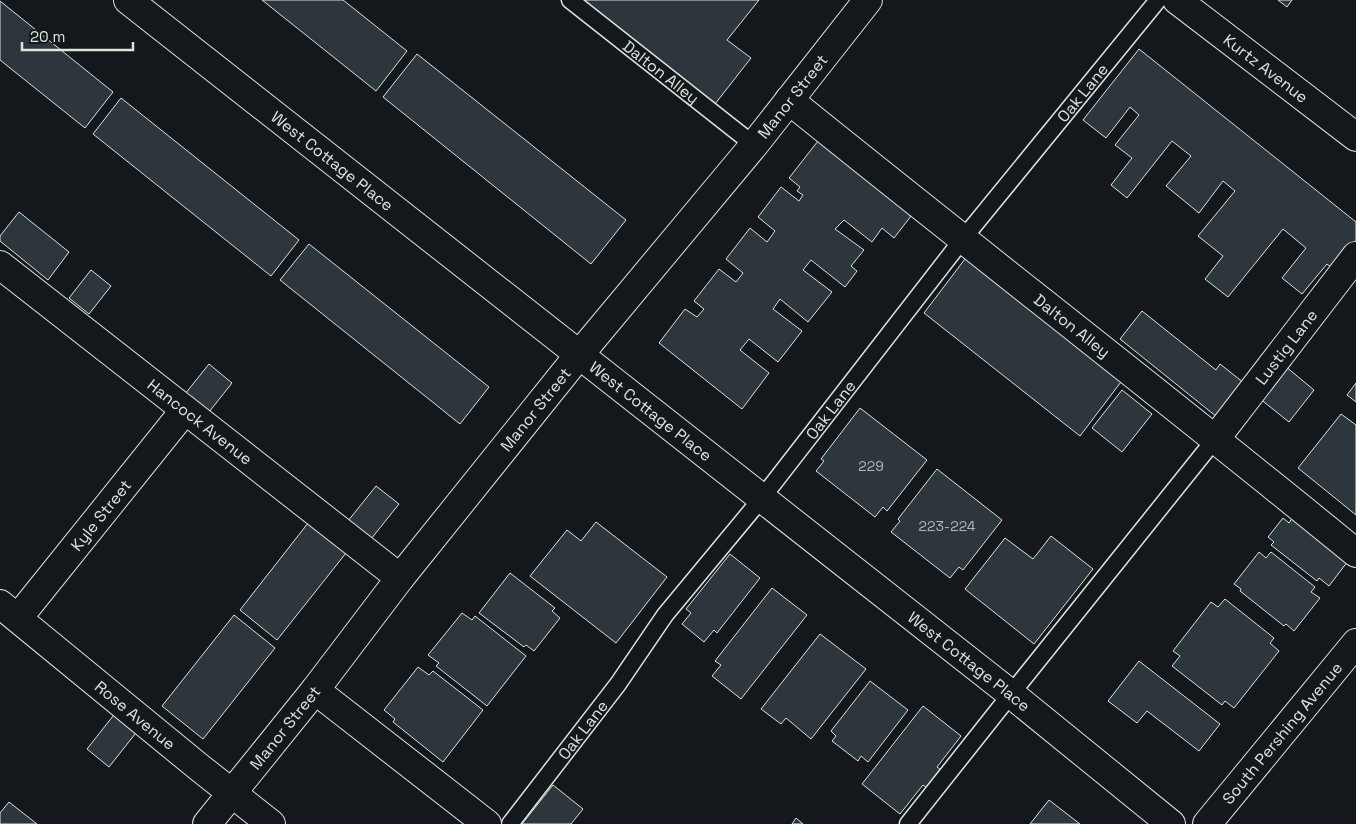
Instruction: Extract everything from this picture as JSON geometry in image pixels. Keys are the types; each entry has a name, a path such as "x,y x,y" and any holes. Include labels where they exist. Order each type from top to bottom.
{"street":[{"name":"West Cottage Place","path":"128,0 1011,694 1171,824"},
{"name":"Manor Street","path":"207,824 315,690 400,578 579,354 754,145 868,0"},
{"name":"Kurtz Avenue","path":"1177,0 1356,136"},
{"name":"Dalton Alley","path":"789,100 962,240 1216,438 1356,553"},
{"name":"Lustig Lane","path":"1216,438 1356,256"},
{"name":"Hancock Avenue","path":"0,265 400,578"},
{"name":"Kyle Street","path":"9,611 184,410"},
{"name":"Rose Avenue","path":"9,611 271,824"},
{"name":"South Pershing Avenue","path":"1207,824 1356,643"},
{"path":"315,690 487,824"}],"lane":[{"name":"Dalton Alley","path":"570,0 754,145"},
{"name":"Oak Lane","path":"510,824 618,684 665,615 762,498 962,240 1158,0"},
{"path":"908,824 1216,438"}],"building":[{"path":"262,0 343,0 407,51 376,91"},
{"path":"584,0 759,0 727,40 751,58 715,104"},
{"path":"1278,0 1292,0 1287,7"},
{"path":"0,1 113,92 85,128 0,60"},
{"path":"1139,49 1356,222 1356,242 1334,270 1327,264 1302,294 1282,278 1306,248 1283,229 1228,297 1205,279 1223,256 1198,236 1235,191 1223,181 1199,213 1166,186 1191,156 1172,141 1127,198 1111,185 1132,158 1115,145 1139,115 1130,107 1106,138 1083,120"},
{"path":"417,54 626,220 591,264 383,97"},
{"path":"121,98 299,240 271,276 93,134"},
{"path":"818,141 829,150 831,147 902,202 899,206 911,216 894,238 882,228 872,242 844,220 835,229 864,250 851,266 857,271 845,287 811,260 803,270 832,292 808,322 780,299 773,309 802,331 778,362 749,339 740,350 769,373 742,409 659,343 685,309 697,317 704,309 694,301 719,269 736,282 743,273 726,259 750,228 767,242 775,231 758,217 781,187 799,201 803,195 797,191 800,187 789,178"},
{"path":"19,212 69,252 48,280 0,241 0,236"},
{"path":"309,244 489,387 460,424 280,280"},
{"path":"968,255 1124,378 1080,436 924,313"},
{"path":"91,270 111,286 89,314 69,298"},
{"path":"1142,311 1216,370 1220,364 1244,383 1217,417 1120,339"},
{"path":"209,364 232,383 209,412 185,394"},
{"path":"1285,366 1314,390 1289,422 1259,398"},
{"path":"1356,383 1356,402 1347,395"},
{"path":"1122,390 1152,414 1122,452 1092,428"},
{"path":"860,408 927,460 887,511 883,507 875,517 816,471 824,461 821,459"},
{"path":"1341,414 1356,425 1356,515 1298,468"},
{"path":"937,469 1002,520 963,570 959,567 950,578 891,532 900,521 898,519"},
{"path":"376,486 399,504 371,539 348,521"},
{"path":"1295,514 1348,561 1329,586 1319,578 1317,581 1271,545 1274,542 1268,537 1283,518 1289,523"},
{"path":"312,518 350,548 277,640 240,610"},
{"path":"596,522 667,577 616,643 530,576 567,530 581,541"},
{"path":"1051,536 1093,569 1034,644 965,589 1005,538 1033,559"},
{"path":"1259,552 1266,558 1271,552 1315,587 1311,592 1320,598 1294,631 1286,624 1284,626 1240,591 1241,589 1234,584"},
{"path":"730,554 760,578 717,633 714,630 704,642 682,624 691,613 686,609"},
{"path":"510,573 555,608 552,611 560,618 534,651 526,645 524,647 479,613"},
{"path":"772,588 807,615 741,699 712,676 721,665 715,661"},
{"path":"1225,599 1274,638 1270,643 1279,651 1234,708 1225,701 1222,705 1172,666 1180,656 1173,651 1211,602 1218,607"},
{"path":"462,613 472,620 475,616 526,656 487,706 436,666 439,663 428,655"},
{"path":"234,615 275,648 203,739 162,706"},
{"path":"820,634 866,669 811,739 786,718 781,724 761,709"},
{"path":"1139,661 1220,724 1199,751 1147,711 1137,723 1108,701"},
{"path":"418,667 429,675 433,671 483,710 443,762 393,722 395,719 384,710"},
{"path":"870,681 908,710 868,762 861,756 858,761 832,741 836,736 831,731"},
{"path":"923,706 961,736 937,767 941,770 927,788 923,785 900,814 862,784"},
{"path":"117,711 139,729 109,767 87,749"},
{"path":"553,785 583,809 571,824 522,824"},
{"path":"1049,800 1080,824 1030,824"},
{"path":"9,802 37,824 0,824 0,813"},
{"path":"796,818 803,824 792,824"}]}
